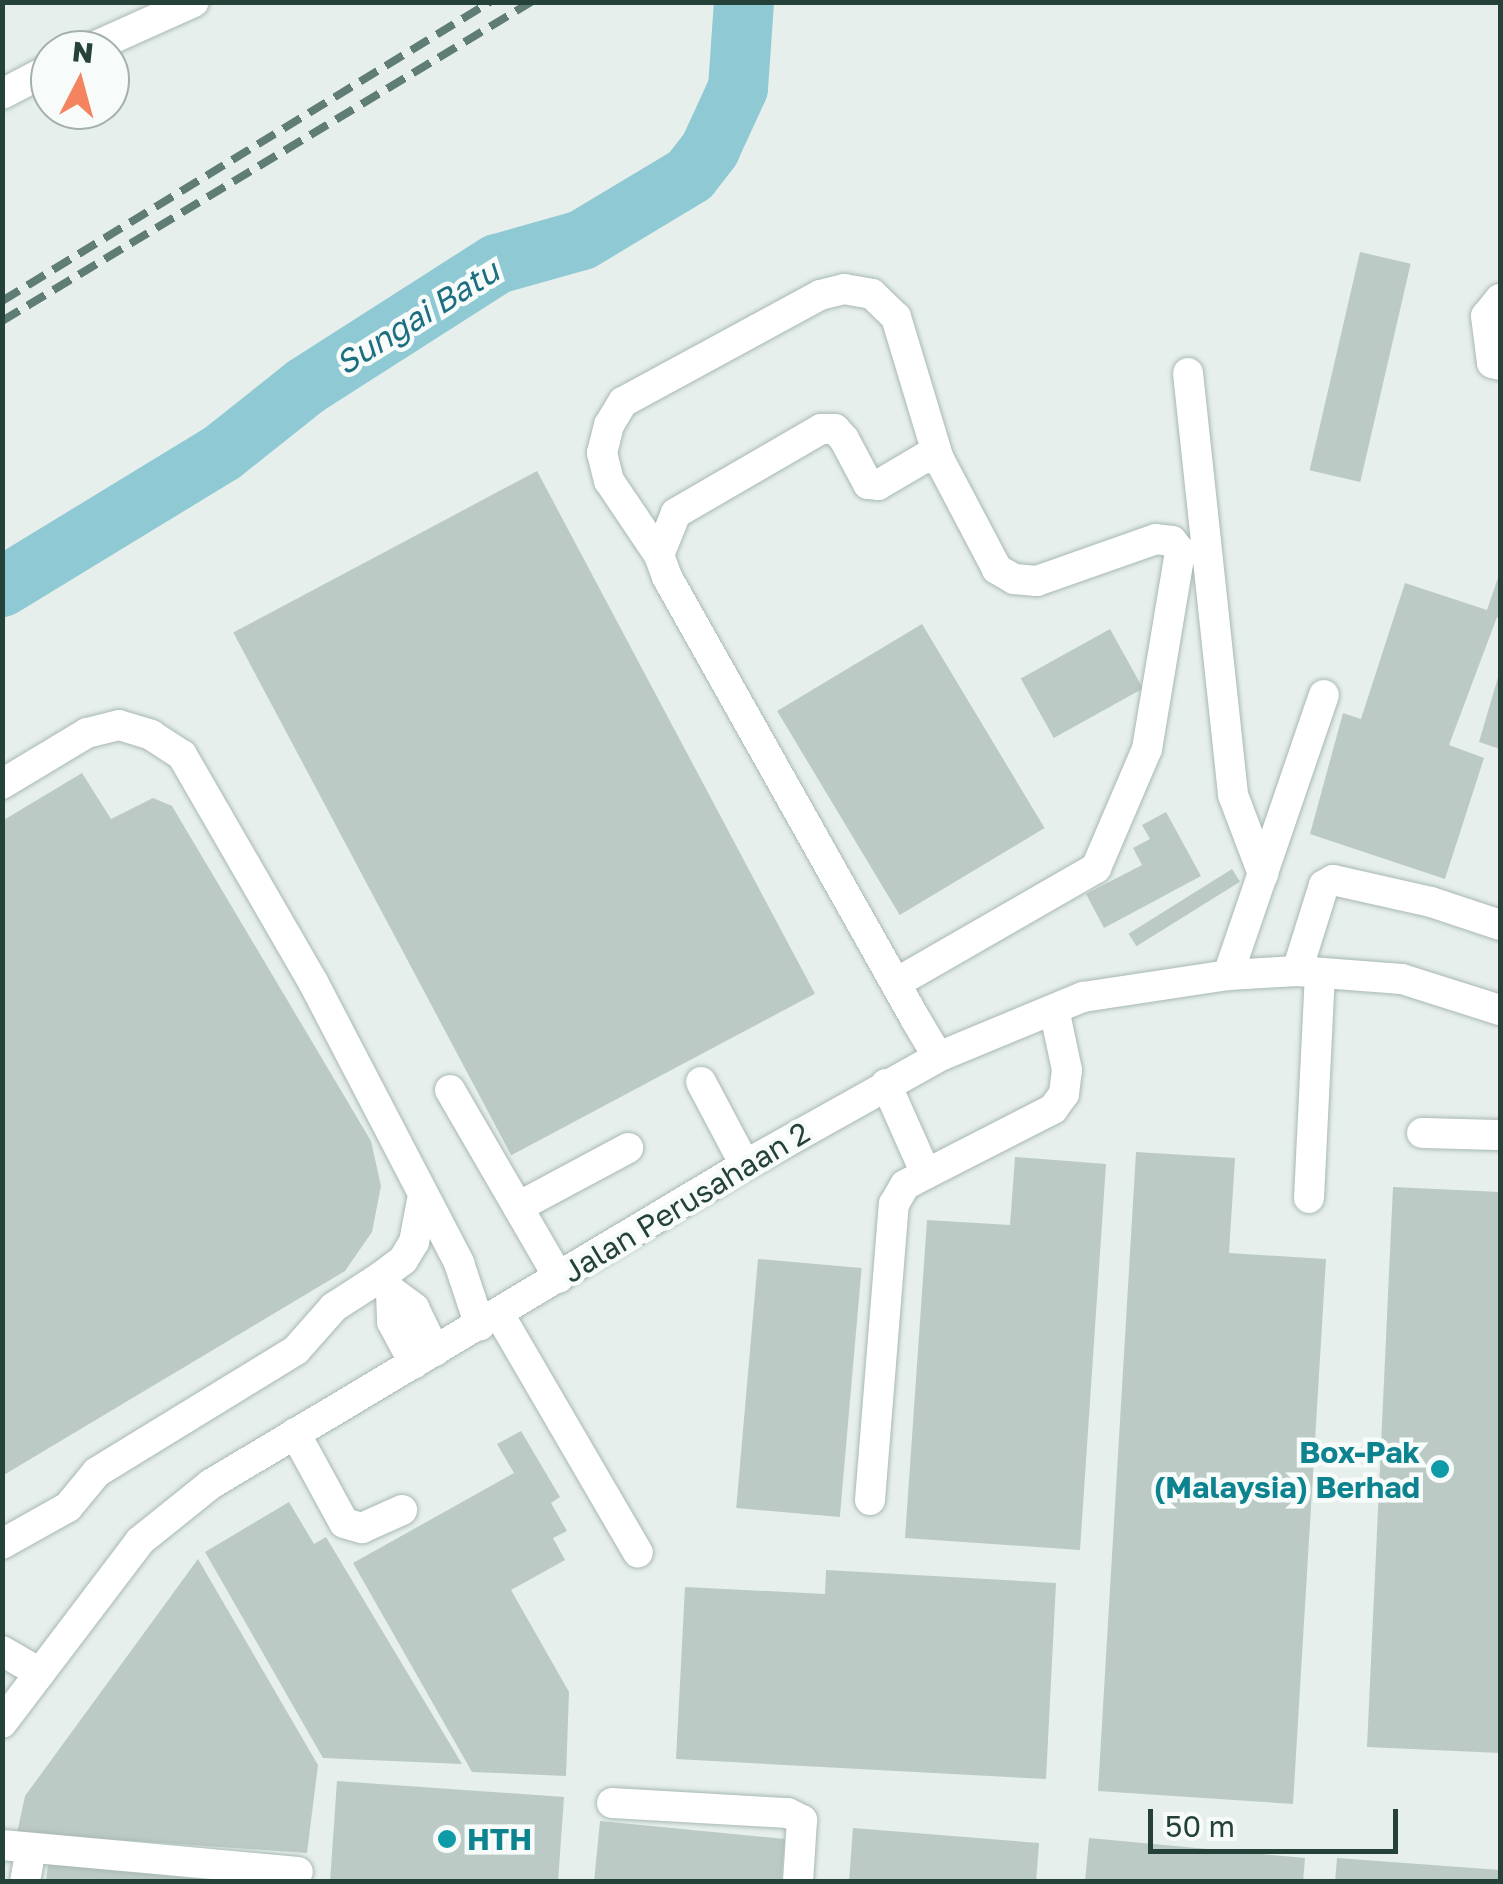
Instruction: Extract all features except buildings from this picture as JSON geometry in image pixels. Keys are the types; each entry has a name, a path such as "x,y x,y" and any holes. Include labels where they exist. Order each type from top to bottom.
{"street":[{"path":"130,31 194,2"},
{"path":"2,94 30,79"},
{"path":"896,984 1096,868 1148,748 1180,550 1172,541 1156,539 1037,581 1014,579 997,568 939,459 896,317 872,294 844,289 820,295 624,402 609,425 602,453 609,480 658,555 896,984 938,1057"},
{"path":"1500,299 1486,316 1492,362 1500,365"},
{"path":"1188,373 1234,795 1262,874"},
{"path":"658,555 676,513 821,428 835,429 844,439 868,484 878,485 924,458 939,459"},
{"path":"1228,974 1324,695"},
{"path":"2,784 87,733 119,725 150,735 182,755 312,982 489,1320 638,1553"},
{"path":"1309,1198 1308,972 1324,885 1333,880 1398,894 1500,925"},
{"name":"Jalan Perusahaan 2","path":"2,1723 140,1541 211,1484 745,1165 938,1057 1084,997 1228,974 1308,972 1402,979 1500,1010"},
{"path":"870,1500 894,1204 905,1185 1053,1109 1064,1094 1067,1070 1054,1009"},
{"path":"701,1082 745,1165"},
{"path":"886,1084 926,1174"},
{"path":"450,1090 559,1278"},
{"path":"1422,1132 1500,1135"},
{"path":"518,1207 628,1148"},
{"path":"2,1544 68,1507 96,1472 296,1350 334,1307 386,1283 414,1242 424,1195"},
{"path":"386,1283 414,1308 424,1357"},
{"path":"295,1433 344,1523 362,1528 402,1510"},
{"path":"2,1651 40,1672"},
{"path":"612,1803 788,1813 802,1820 798,1882"},
{"path":"25,1882 17,1846 298,1872"}],"waterway":[{"name":"Sungai Batu","path":"2,587 223,452 306,386 497,264 582,240 690,175 710,149 738,88 744,2"}],"railway":[{"path":"2,301 490,2"},
{"path":"2,321 531,2"}],"place":[{"name":"Box-Pak (Malaysia) Berhad","path":"1440,1469"},
{"name":"HTH","path":"447,1839"}]}
